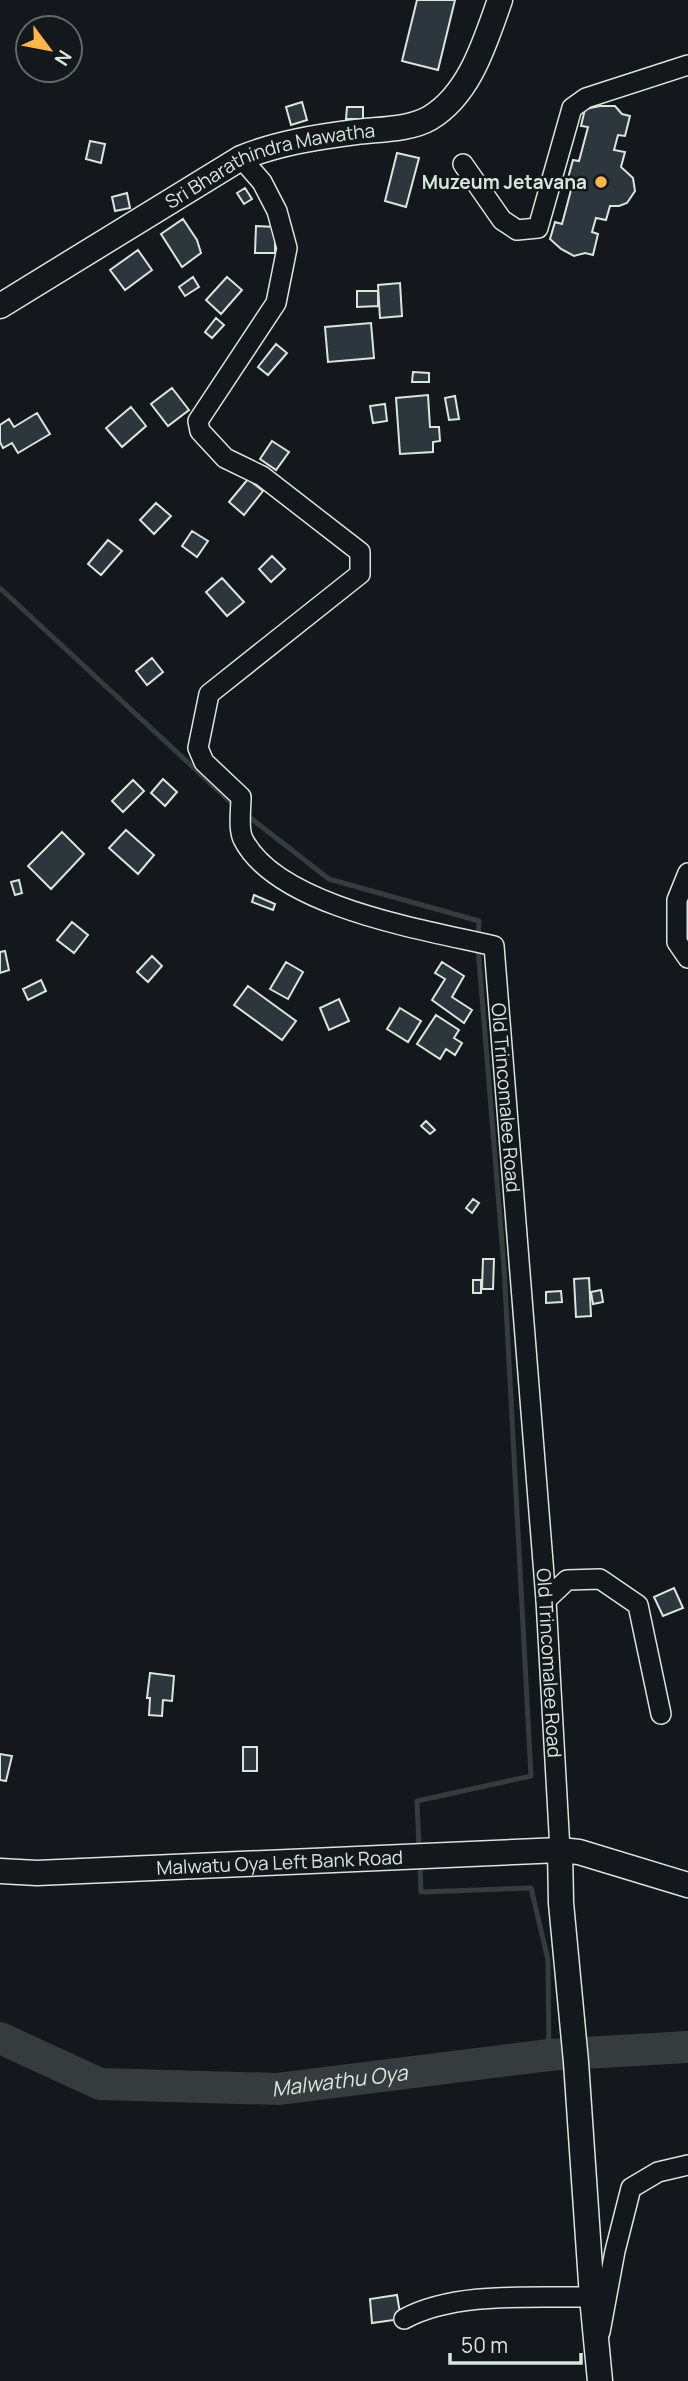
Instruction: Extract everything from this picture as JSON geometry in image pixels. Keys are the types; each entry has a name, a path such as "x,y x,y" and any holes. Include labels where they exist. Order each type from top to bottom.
{"main road":[{"name":"Sri Bharathindra Mawatha","path":"0,306 241,158 289,142 387,129 430,118 457,93 469,76 500,0"},
{"name":"Malwatu Oya Left Bank Road","path":"0,1871 37,1873 560,1850 579,1852 688,1885"},
{"name":"Old Trincomalee Road","path":"560,1850 561,1903 600,2381"}],"street":[{"path":"463,164 502,220 517,230 538,229 572,108 586,98 688,65"},
{"name":"Old Trincomalee Road","path":"241,158 262,183 277,211 287,248 276,303 198,421 200,431 225,458 262,476 360,552 360,574 209,694 198,748 204,762 241,797 242,838 263,865 292,885 361,915 494,946 546,1600 560,1850"},
{"path":"688,873 677,901 677,942 688,958"},
{"path":"546,1600 567,1580 600,1579 638,1605 661,1714"},
{"path":"597,2347 615,2252 631,2188 657,2172 688,2165"},
{"path":"404,2319 422,2309 455,2301 592,2297"}],"building":[{"path":"417,0 455,0 438,70 402,61"},
{"path":"302,102 307,120 291,125 286,107"},
{"name":"Muzeum Jetavana","path":"615,106 622,114 630,116 625,136 618,135 614,150 625,152 621,167 633,178 635,191 627,203 610,206 606,220 596,218 592,232 598,234 593,255 585,253 574,256 550,239 555,222 562,224 571,190 565,189 573,160 579,161 588,127 581,126 585,109"},
{"path":"347,107 363,107 363,119 346,119"},
{"path":"90,141 105,144 101,163 86,159"},
{"path":"397,153 419,158 406,207 385,201"},
{"path":"245,188 252,199 244,204 237,193"},
{"path":"127,193 130,208 115,211 112,197"},
{"path":"183,219 197,240 201,253 182,267 161,234"},
{"path":"256,226 275,227 275,253 255,253"},
{"path":"138,250 152,270 125,290 110,270"},
{"path":"193,277 199,287 185,296 179,287"},
{"path":"227,277 242,290 221,314 206,300"},
{"path":"400,283 402,316 380,318 378,285"},
{"path":"357,291 378,291 378,306 357,307"},
{"path":"216,318 224,325 212,338 205,332"},
{"path":"371,323 374,358 328,362 325,327"},
{"path":"276,344 287,353 268,375 258,367"},
{"path":"413,372 429,373 429,382 412,382"},
{"path":"172,388 189,410 168,426 151,404"},
{"path":"428,395 430,427 439,427 440,441 433,442 433,452 400,454 396,398"},
{"path":"455,396 459,419 449,420 445,398"},
{"path":"385,404 387,421 373,423 370,406"},
{"path":"131,407 146,426 122,447 106,428"},
{"path":"37,413 50,434 18,453 12,443 3,448 0,442 0,425 9,419 14,427"},
{"path":"272,441 289,452 276,470 260,459"},
{"path":"248,479 263,491 244,515 229,502"},
{"path":"156,503 171,516 154,534 140,520"},
{"path":"192,531 208,541 197,557 182,546"},
{"path":"108,540 122,551 101,575 88,564"},
{"path":"272,556 285,569 271,582 259,569"},
{"path":"222,578 244,602 227,616 206,592"},
{"path":"152,658 163,672 147,685 136,671"},
{"path":"163,779 177,792 165,806 151,793"},
{"path":"133,780 144,791 123,812 112,801"},
{"path":"126,830 154,855 138,874 109,848"},
{"path":"62,832 84,854 51,889 28,866"},
{"path":"19,880 22,893 15,895 11,882"},
{"path":"254,895 275,904 273,910 252,902"},
{"path":"72,922 88,935 74,953 57,940"},
{"path":"5,951 9,970 0,973 0,952"},
{"path":"152,956 162,966 148,982 137,972"},
{"path":"286,962 303,972 288,999 270,989"},
{"path":"442,962 464,976 452,997 472,1010 464,1023 432,1000 445,979 435,973"},
{"path":"41,980 46,991 28,1000 23,989"},
{"path":"248,986 296,1021 282,1040 234,1005"},
{"path":"339,999 349,1021 329,1030 320,1008"},
{"path":"400,1008 421,1021 408,1042 387,1029"},
{"path":"436,1015 459,1030 454,1038 462,1043 455,1055 446,1049 440,1059 417,1044"},
{"path":"426,1121 435,1130 430,1134 421,1126"},
{"path":"473,1199 479,1203 472,1213 466,1208"},
{"path":"483,1259 494,1259 493,1289 482,1289"},
{"path":"589,1278 591,1316 576,1317 574,1279"},
{"path":"473,1280 481,1280 481,1293 473,1293"},
{"path":"601,1290 603,1302 593,1304 591,1292"},
{"path":"561,1291 562,1302 546,1303 546,1292"},
{"path":"674,1588 683,1608 663,1616 654,1597"},
{"path":"150,1673 174,1676 172,1701 163,1700 162,1716 149,1715 150,1698 147,1698"},
{"path":"243,1747 257,1747 257,1771 243,1771"},
{"path":"0,1754 12,1756 6,1781 0,1780"},
{"path":"397,2295 401,2319 372,2323 370,2299"}],"waterway":[{"path":"0,588 236,807"},
{"path":"244,813 329,879 479,921 478,939"},
{"path":"419,1849 417,1801 531,1776 504,1268 478,948"},
{"path":"420,1862 421,1892 531,1888 548,1960 549,2055"},
{"name":"Malwathu Oya","path":"0,2038 100,2084 278,2089 549,2055 688,2047"}],"place":[{"name":"Muzeum Jetavana","path":"601,182"}]}
